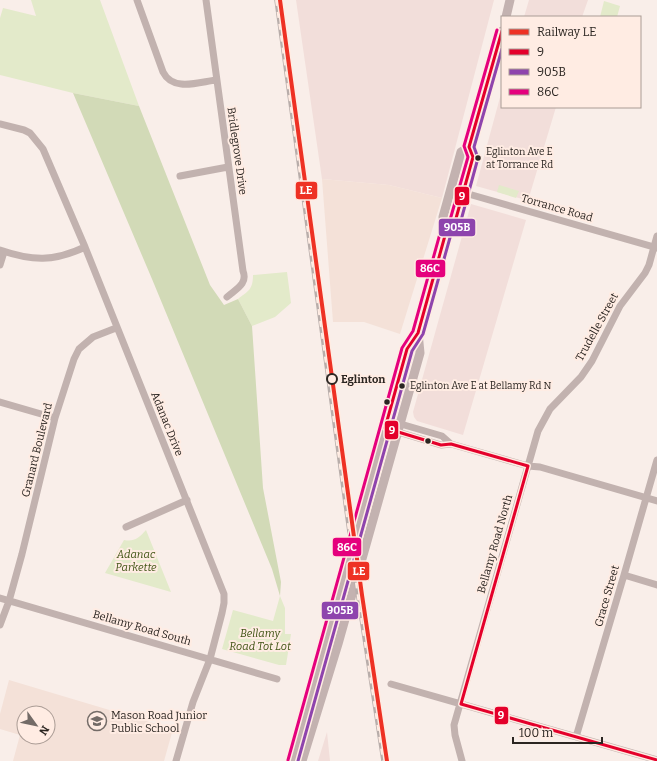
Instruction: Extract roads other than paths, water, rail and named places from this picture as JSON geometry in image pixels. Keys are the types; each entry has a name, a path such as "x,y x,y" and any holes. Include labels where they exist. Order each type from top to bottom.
{"main road":[{"path":"506,16 510,0"},
{"path":"293,761 407,349 418,333 446,232 455,222 464,193 473,157 469,147 501,35"},
{"path":"446,232 443,217 461,152 469,147"},
{"path":"302,761 340,637 420,353 418,333"}],"street":[{"path":"137,0 163,72 168,80 173,83 180,84 216,80"},
{"name":"Bridlegrove Drive","path":"206,0 228,167 245,276 241,286 227,297"},
{"name":"Adanac Drive","path":"0,124 30,133 43,149 85,247 116,328 224,594 224,603 210,658 193,702 176,761"},
{"path":"180,176 228,167"},
{"name":"Torrance Road","path":"451,190 655,248"},
{"name":"Trudelle Street","path":"528,466 538,431 544,418 550,409 581,377 592,362 620,306 645,273 655,248 657,236"},
{"path":"0,265 2,251 29,258 54,258 71,254 85,247"},
{"name":"Granard Boulevard","path":"0,625 9,601 22,554 55,418 74,359 79,349 93,337 116,328"},
{"path":"0,402 55,418"},
{"path":"386,424 441,445 451,444 528,466 540,467 657,501"},
{"name":"Grace Street","path":"576,737 657,460"},
{"name":"Bellamy Road North","path":"462,761 454,726 528,466"},
{"path":"126,527 187,500"},
{"path":"624,575 657,585"},
{"name":"Bellamy Road South","path":"0,598 210,658 277,679"},
{"path":"391,684 657,760"}],"railway":[{"path":"276,0 359,605 383,761"}],"rail line":[{"name":"LE","path":"280,0 362,595 387,761"}],"place":[{"name":"Eglinton Ave E at Torrance Rd","path":"478,158"},
{"name":"Eglinton","path":"332,379"},
{"name":"Eglinton Ave E at Bellamy Rd N","path":"402,386"},
{"name":"Mason Road Junior Public School","path":"97,721"}],"park label":[{"name":"Adanac Parkette","path":"136,560"},
{"name":"Bellamy Road Tot Lot","path":"260,639"}]}
